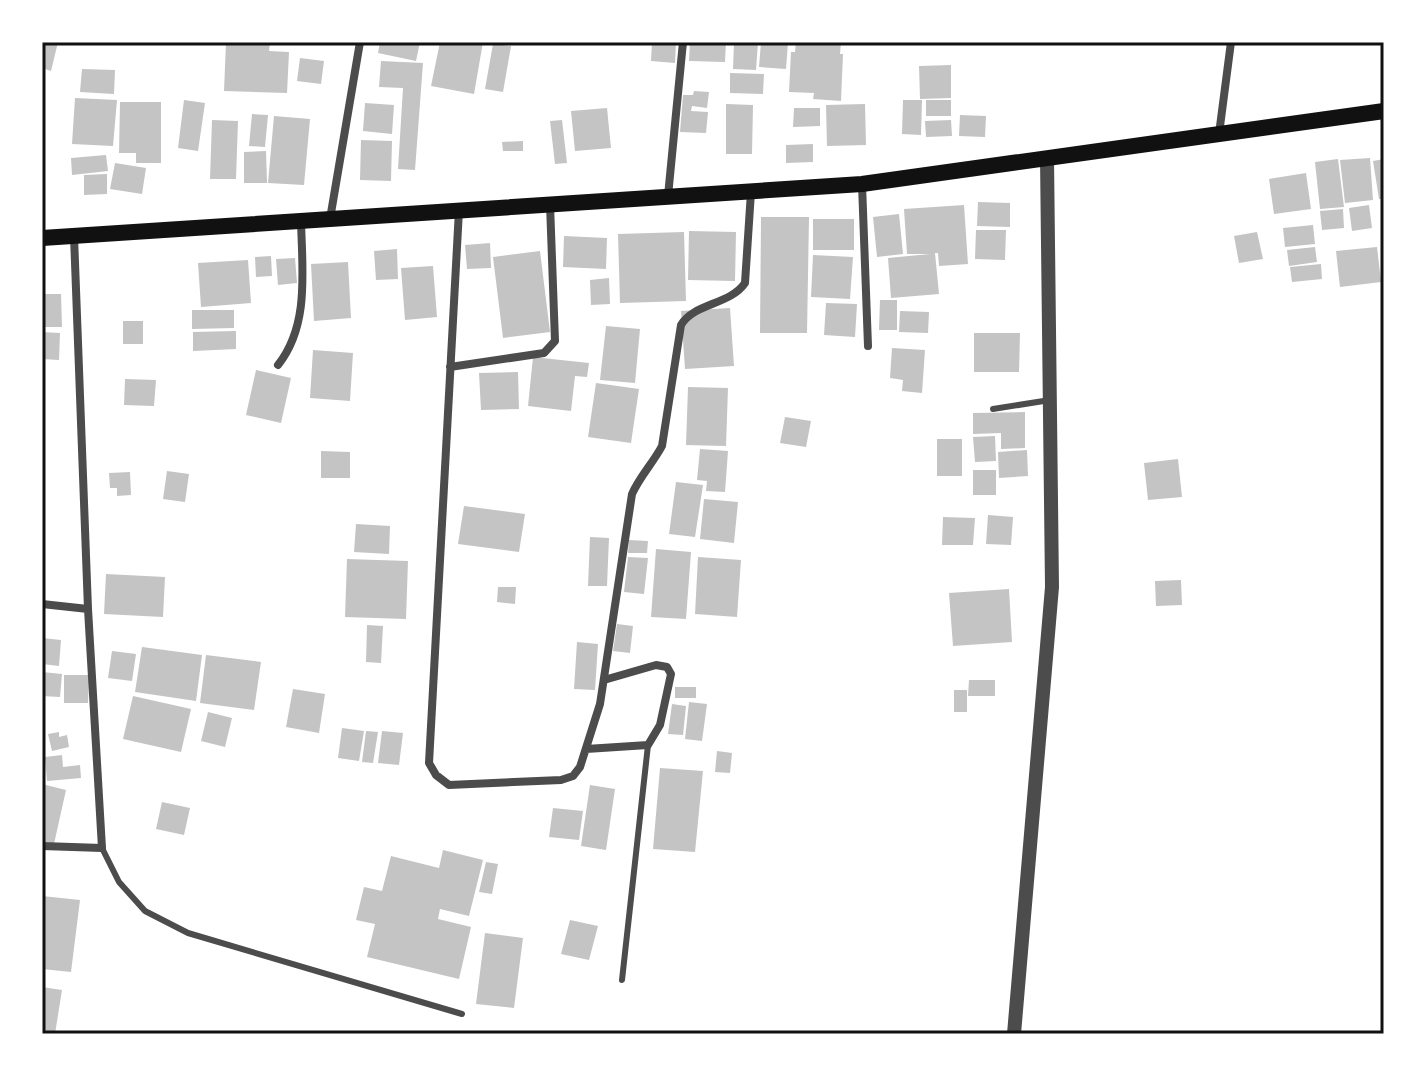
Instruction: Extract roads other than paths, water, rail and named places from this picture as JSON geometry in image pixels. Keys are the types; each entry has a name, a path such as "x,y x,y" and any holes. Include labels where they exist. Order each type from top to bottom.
{"main road":[{"path":"42,238 862,184 1384,111"}],"street":[{"path":"330,219 360,42"},
{"path":"668,197 683,42"},
{"path":"1219,134 1231,42"},
{"path":"1014,1034 1052,587 1047,158"},
{"path":"862,184 868,346"},
{"path":"459,210 429,763 436,775 449,785 561,780 573,776 580,767 600,704 632,494 662,446 681,325 688,316 736,293 745,283 752,191"},
{"path":"450,367 544,353 551,348 555,341 550,204"},
{"path":"278,365 292,348 302,293 301,220"},
{"path":"42,846 102,848 88,609 74,236"},
{"path":"42,604 88,609"},
{"path":"586,749 648,745 660,725 671,674 667,667 656,665 604,680"}],"lane":[{"path":"993,409 1050,400"},
{"path":"622,980 648,745"},
{"path":"102,848 119,882 145,911 188,933 462,1014"}]}
